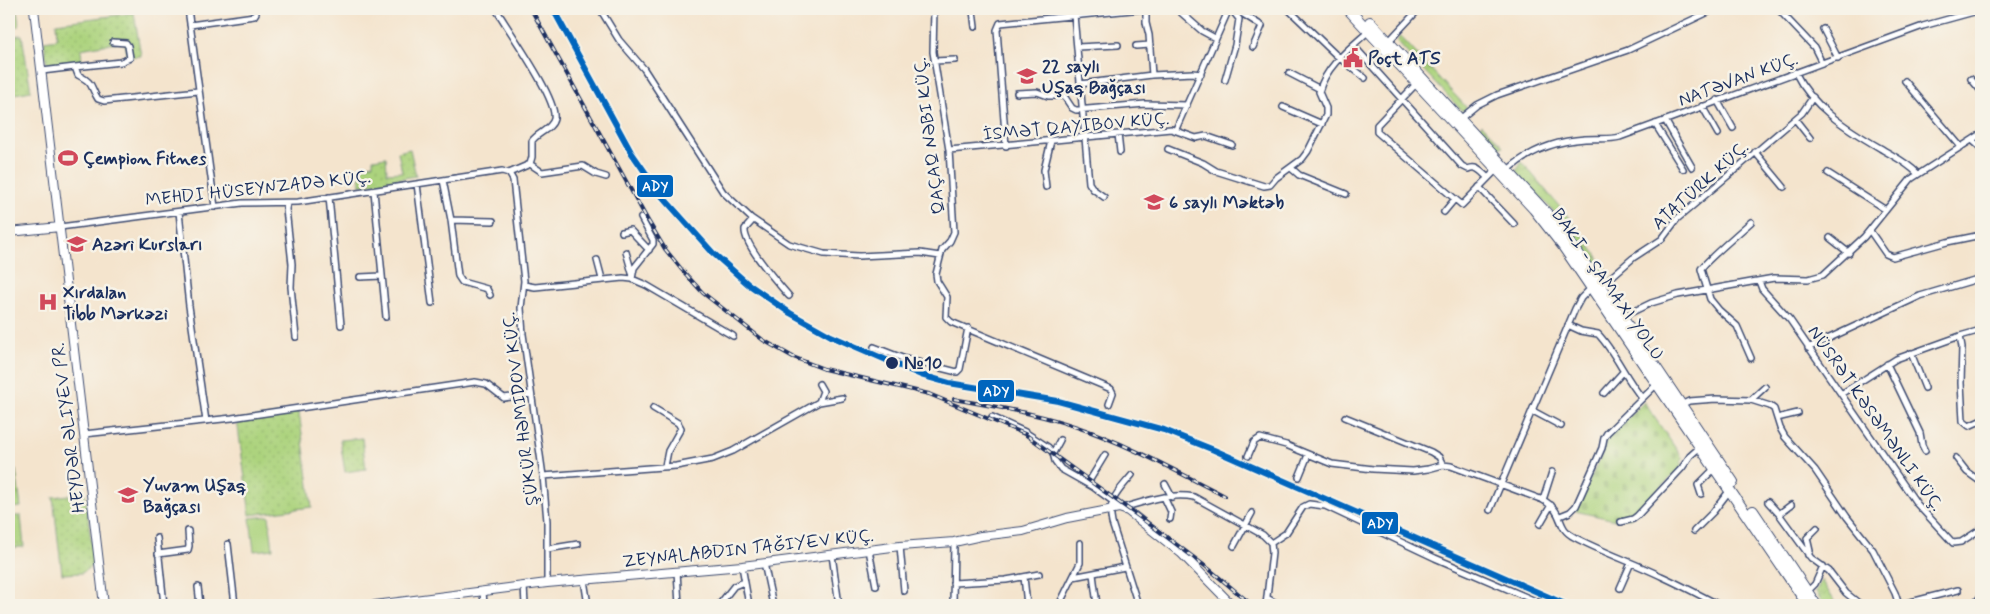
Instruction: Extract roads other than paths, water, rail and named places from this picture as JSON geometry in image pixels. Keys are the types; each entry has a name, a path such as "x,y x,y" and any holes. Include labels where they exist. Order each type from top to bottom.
{"highway":[{"path":"1348,9 1497,169 1545,223 1622,317 1816,605"},
{"path":"1358,9 1551,218 1658,383 1808,605"}],"street":[{"name":"HEYDƏR ƏLIYEV PR.","path":"34,9 104,605"},
{"path":"188,9 214,207"},
{"path":"190,25 254,16 256,9"},
{"path":"496,9 542,82 554,115 551,124 532,141 530,164"},
{"path":"600,9 619,40 644,69 724,192 753,220 789,244 824,254 859,256 920,253 940,256 936,278 947,298 946,317 951,322 1111,388 1113,393 1109,404"},
{"name":"QAÇAQ NƏBI KÜÇ.","path":"934,9 932,43 949,150 954,232 940,256"},
{"path":"969,9 974,14 975,27"},
{"path":"1006,146 997,26 1003,22 1142,9"},
{"path":"1146,9 1152,75"},
{"path":"1177,9 1202,31 1215,38"},
{"path":"1176,129 1215,38 1230,9 1239,19 1235,46 1225,80"},
{"path":"1235,9 1262,26 1253,47"},
{"path":"1288,9 1365,78"},
{"path":"1388,42 1419,9"},
{"path":"1460,119 1477,105 1497,95 1620,54 1715,9"},
{"path":"1778,9 1814,47 1822,64"},
{"name":"NATƏVAN KÜÇ.","path":"1508,170 1522,157 1537,150 1580,139 1614,139 1923,26 1980,10"},
{"path":"1074,15 1089,183 1093,189 1104,197"},
{"path":"1823,29 1838,58"},
{"path":"1168,149 1203,163 1216,171 1264,186 1270,185 1299,162 1308,151 1322,124 1326,111 1320,89 1340,57 1369,31"},
{"path":"42,71 121,62 130,58 126,43 113,42"},
{"path":"1136,46 1150,44"},
{"path":"1077,47 1118,45"},
{"path":"1353,45 1428,126 1462,166 1468,169 1478,168 1488,178"},
{"path":"934,61 955,60"},
{"path":"75,67 78,75 87,79 92,84 98,99 104,101 198,92"},
{"path":"1795,72 1799,81 1812,97 1835,119 1907,164 1918,174"},
{"path":"1288,73 1320,89"},
{"path":"1080,84 1152,75 1200,74"},
{"path":"1971,79 1981,91"},
{"path":"1905,82 1961,147"},
{"path":"1417,83 1377,125 1376,132 1462,205 1497,169"},
{"path":"1017,93 1037,92 1048,96 1064,96 1074,110 1145,104 1187,105"},
{"name":"ATATÜRK KÜÇ.","path":"1490,510 1503,484 1568,325 1581,298 1633,258 1662,239 1676,219 1802,113 1812,97"},
{"path":"1717,100 1733,128"},
{"path":"1702,106 1718,134"},
{"path":"1283,107 1322,124"},
{"path":"1795,119 1810,138"},
{"path":"1665,120 1692,167"},
{"path":"1655,124 1683,169"},
{"path":"949,150 1176,129 1196,138 1206,136 1232,145"},
{"path":"1118,134 1120,152"},
{"path":"1622,317 1651,302 1706,290 1774,278 1814,279 1829,270 1849,253 1870,231 1904,186 1918,174 1981,134"},
{"path":"1972,140 1981,148"},
{"path":"1046,187 1044,170 1051,141"},
{"path":"1755,152 1784,187"},
{"path":"509,173 530,164"},
{"path":"530,164 542,172 584,166 596,174 606,176"},
{"path":"1291,168 1299,175 1346,194"},
{"name":"MEHDI HÜSEYNZADƏ KÜÇ.","path":"9,232 249,203 287,203 502,171 509,173"},
{"name":"ŞÜKÜR HƏMIDOV KÜÇ.","path":"509,173 512,180 524,285 522,318 530,394 542,476 548,549 547,583"},
{"path":"1828,173 1886,210"},
{"path":"443,180 451,220 458,276 462,282 487,288 490,295"},
{"path":"417,184 432,303"},
{"path":"1479,186 1514,224"},
{"path":"374,191 386,317"},
{"path":"329,198 341,325"},
{"path":"1444,212 1454,200"},
{"path":"287,203 292,264 291,287 296,337"},
{"path":"179,212 190,313 206,421"},
{"path":"632,276 653,244 653,240 642,218"},
{"path":"451,220 493,221"},
{"path":"753,220 745,229 746,236 762,263 789,296"},
{"path":"1751,222 1722,250 1703,265 1702,276 1706,290 1714,304 1736,326 1751,358"},
{"path":"622,232 630,230 649,250"},
{"path":"1870,231 1886,254 1893,257 1981,235"},
{"path":"1830,238 1849,253"},
{"path":"626,252 632,276"},
{"path":"597,260 602,279"},
{"path":"360,277 382,276"},
{"path":"524,285 535,287 632,276 732,336"},
{"path":"1808,348 1920,296 1981,278"},
{"name":"NÜSRƏT KƏSƏMƏNLI KÜÇ.","path":"1759,281 1762,289 1782,309 1917,504 1950,542 1961,542 1981,529"},
{"path":"1568,325 1582,331 1598,334 1616,357 1630,384 1642,398"},
{"path":"874,348 905,359 957,372 960,369 968,328"},
{"path":"1841,394 1887,364 1911,353 1981,330"},
{"path":"1960,336 1962,347 1963,421 1969,426 1980,421"},
{"path":"1911,353 1925,388"},
{"path":"1887,364 1920,433 1925,451"},
{"path":"1604,393 1623,372"},
{"path":"84,434 206,421 476,382 486,384 504,398 530,394"},
{"path":"1560,516 1570,512 1576,506 1602,448 1604,438 1658,383"},
{"path":"819,384 823,391 819,402"},
{"path":"1752,400 1765,387"},
{"path":"542,476 696,464 722,457 819,402 842,398"},
{"path":"1681,405 1689,401 1716,399 1752,400 1770,406 1785,437 1815,470 1847,517 1873,550 1895,593 1899,605 1958,590"},
{"path":"653,408 678,423 681,428 668,451 665,466"},
{"path":"1532,411 1561,426"},
{"path":"1777,418 1798,413"},
{"path":"992,417 1025,432 1048,447 1061,469 1088,483 1182,554 1232,605"},
{"path":"1345,417 1431,452 1439,457 1443,465"},
{"path":"1248,456 1254,442 1260,438 1286,445 1332,464 1385,470 1424,470 1443,465 1461,468 1543,500 1551,505 1560,516 1562,526 1568,533 1720,605"},
{"path":"1053,453 1060,440"},
{"path":"1621,522 1626,522 1637,516 1682,468 1690,456 1701,447"},
{"path":"1088,483 1105,455"},
{"path":"1300,477 1308,455"},
{"path":"1956,458 1967,472 1981,482"},
{"path":"1701,494 1698,485 1715,468"},
{"path":"1543,500 1552,472"},
{"path":"1132,475 1112,500 1110,510 1112,523 1138,605"},
{"path":"1165,484 1172,497"},
{"path":"1694,531 1714,512 1730,490"},
{"path":"1164,497 1171,512 1170,519"},
{"path":"377,605 421,602 444,596 547,583 742,566 900,546 954,542 981,536 1023,531 1068,518 1122,508 1164,497 1194,497 1263,535 1271,543 1272,553 1266,605"},
{"path":"1768,502 1779,514 1808,555 1835,577 1846,594 1861,605"},
{"path":"1271,543 1286,533 1303,507 1310,504 1325,506 1435,558 1545,605"},
{"path":"1540,524 1551,505"},
{"path":"1779,514 1791,505"},
{"path":"1234,546 1252,514"},
{"path":"1808,555 1810,551 1807,538 1817,528"},
{"path":"158,554 188,550 188,531"},
{"path":"157,538 164,605"},
{"path":"953,605 954,542"},
{"path":"1061,601 1080,563 1080,543"},
{"path":"228,544 235,605"},
{"path":"548,549 578,544"},
{"path":"900,546 904,591"},
{"path":"869,550 876,586"},
{"path":"832,555 839,605"},
{"path":"764,563 773,605"},
{"path":"1620,588 1631,563"},
{"path":"742,566 748,605"},
{"path":"1807,592 1815,584 1823,566"},
{"path":"1073,577 1125,567"},
{"path":"678,571 679,605"},
{"path":"953,583 1006,580 1039,574"},
{"path":"1093,574 1097,605"},
{"path":"1024,577 1027,605"},
{"path":"584,580 588,605"},
{"path":"719,605 734,586 744,582"},
{"path":"524,586 525,605"},
{"path":"198,587 200,605"},
{"path":"483,591 484,605"},
{"path":"444,596 446,605"},
{"path":"1974,605 1981,596"},
{"path":"1267,598 1279,605"}],"railway":[{"path":"531,9 665,249 703,293 763,340 793,357 824,369 929,394 1025,434 1156,529 1209,569 1252,605"},
{"path":"954,399 1031,414 1077,427 1134,450 1225,496"}],"place":[{"name":"Poçt ATS","path":"1353,58"},
{"name":"22 saylı Uşaq Bağçası","path":"1027,76"},
{"name":"Çempion Fitnes","path":"68,158"},
{"name":"6 saylı Məktəb","path":"1154,202"},
{"name":"Azəri Kursları","path":"77,244"},
{"name":"Xırdalan Tibb Mərkəzi","path":"48,302"},
{"name":"№10","path":"892,363"},
{"name":"Yuvam Uşaq Bağçası","path":"128,495"}]}
